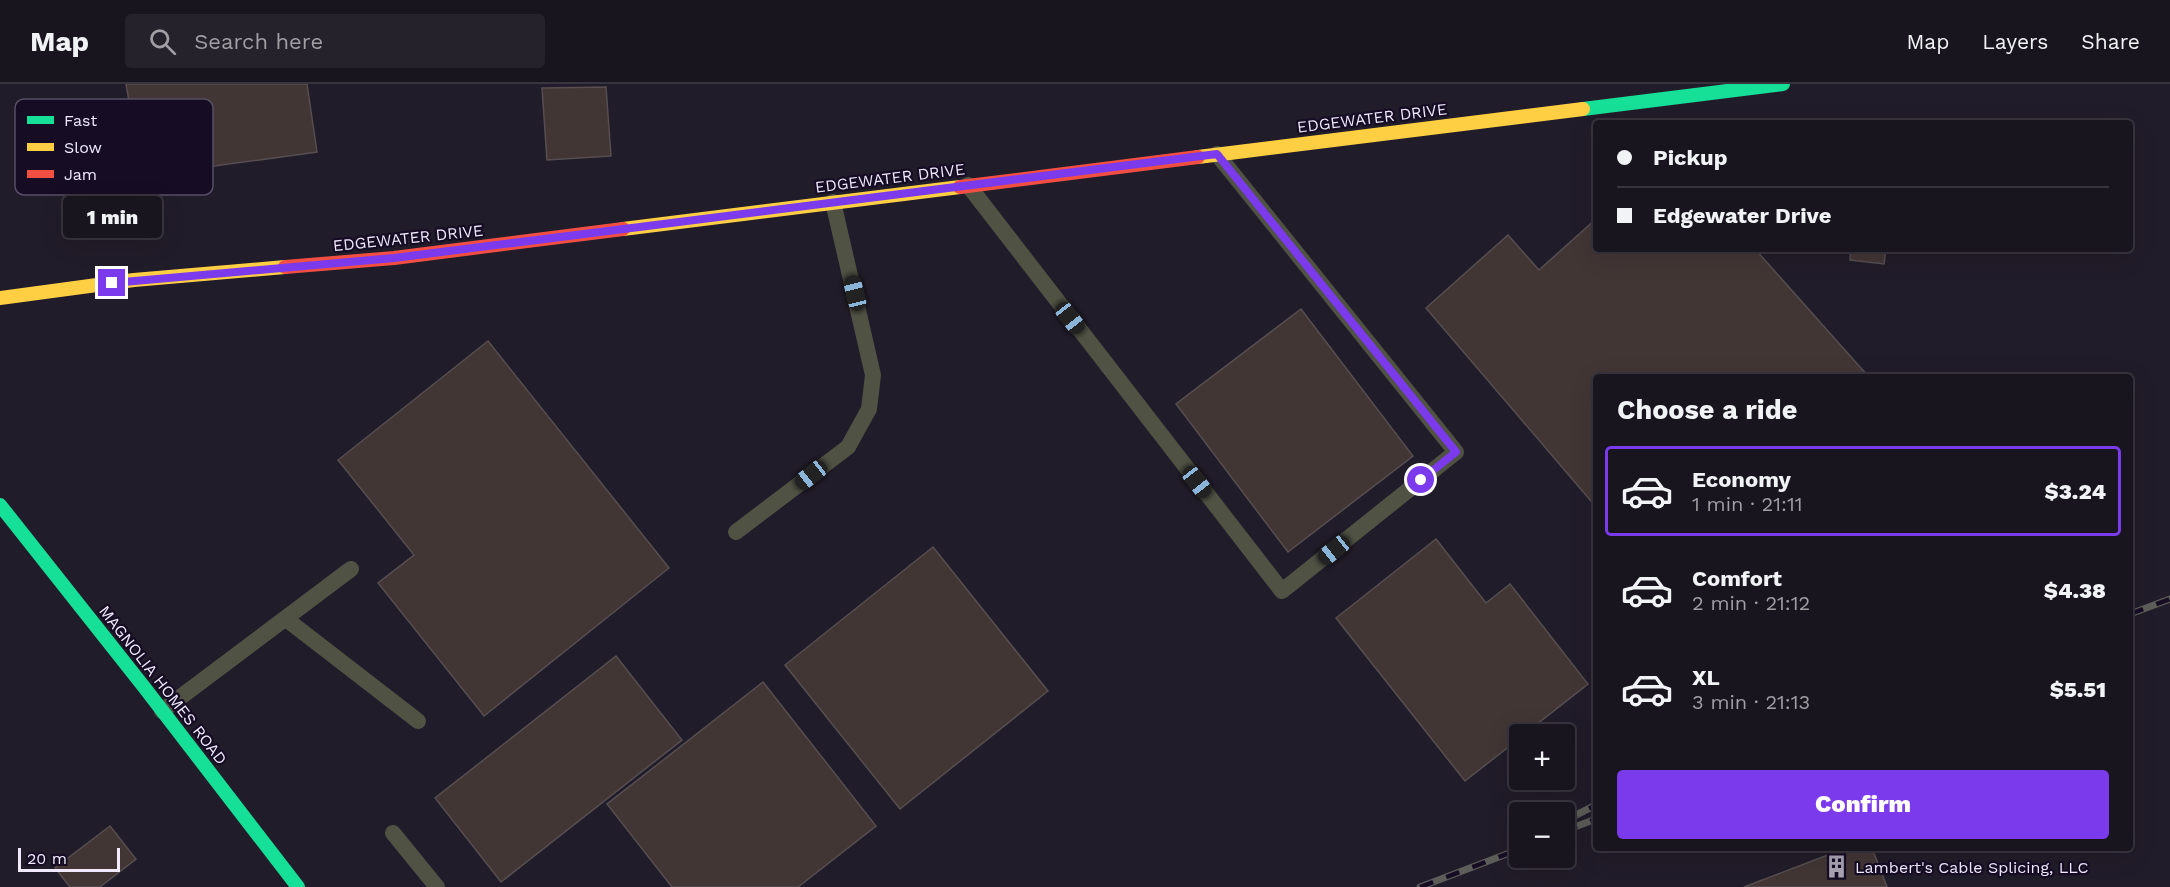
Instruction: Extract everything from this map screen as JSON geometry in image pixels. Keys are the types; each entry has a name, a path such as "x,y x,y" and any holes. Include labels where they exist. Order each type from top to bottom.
{"main road":[{"name":"EDGEWATER DRIVE","path":"0,298 134,280 394,258 1783,84"},
{"name":"MAGNOLIA HOMES ROAD","path":"0,504 298,887"}],"lane":[{"path":"968,185 1282,591 1456,452 1217,154"},
{"path":"736,532 848,447 869,409 873,375 833,202"},
{"path":"162,711 351,570"},
{"path":"286,619 418,721"},
{"path":"393,833 437,887"}],"building":[{"path":"126,84 307,84 317,152 213,166 213,99 129,99"},
{"path":"606,87 611,156 547,160 542,88"},
{"path":"1593,222 1593,252 1758,252 1866,374 1593,374 1593,503 1426,308 1508,235 1539,270"},
{"path":"1851,252 1886,252 1884,264 1850,260"},
{"path":"1301,309 1413,456 1288,552 1176,404"},
{"path":"488,341 669,568 484,716 378,583 414,555 338,460"},
{"path":"1436,539 1486,603 1510,584 1588,684 1537,724 1509,724 1509,747 1465,781 1336,618"},
{"path":"933,547 1048,691 900,809 785,665"},
{"path":"616,656 682,740 501,882 435,798"},
{"path":"763,682 876,826 798,887 672,887 607,804"},
{"path":"110,826 136,859 100,887 70,887 55,868"},
{"name":"Lambert's Cable Splicing, LLC","path":"1838,851 1873,851 1887,887 1744,887"}],"railway":[{"path":"2133,613 2170,599"},
{"path":"1575,816 1593,806"},
{"path":"1575,827 1593,820"},
{"path":"1420,887 1509,853"}],"traffic: fast":[{"path":"1583,109 1783,84"},
{"path":"0,505 298,887"}],"traffic: slow":[{"path":"1198,157 1583,109"},
{"path":"623,229 960,187"},
{"path":"0,298 134,280 285,267"}],"traffic: jam":[{"path":"960,187 1198,157"},
{"path":"285,267 394,258 623,229"}],"place":[{"name":"Lambert's Cable Splicing, LLC","path":"1837,867"}],"route":[{"path":"112,283 394,258 1217,154 1456,452 1421,480"}]}
